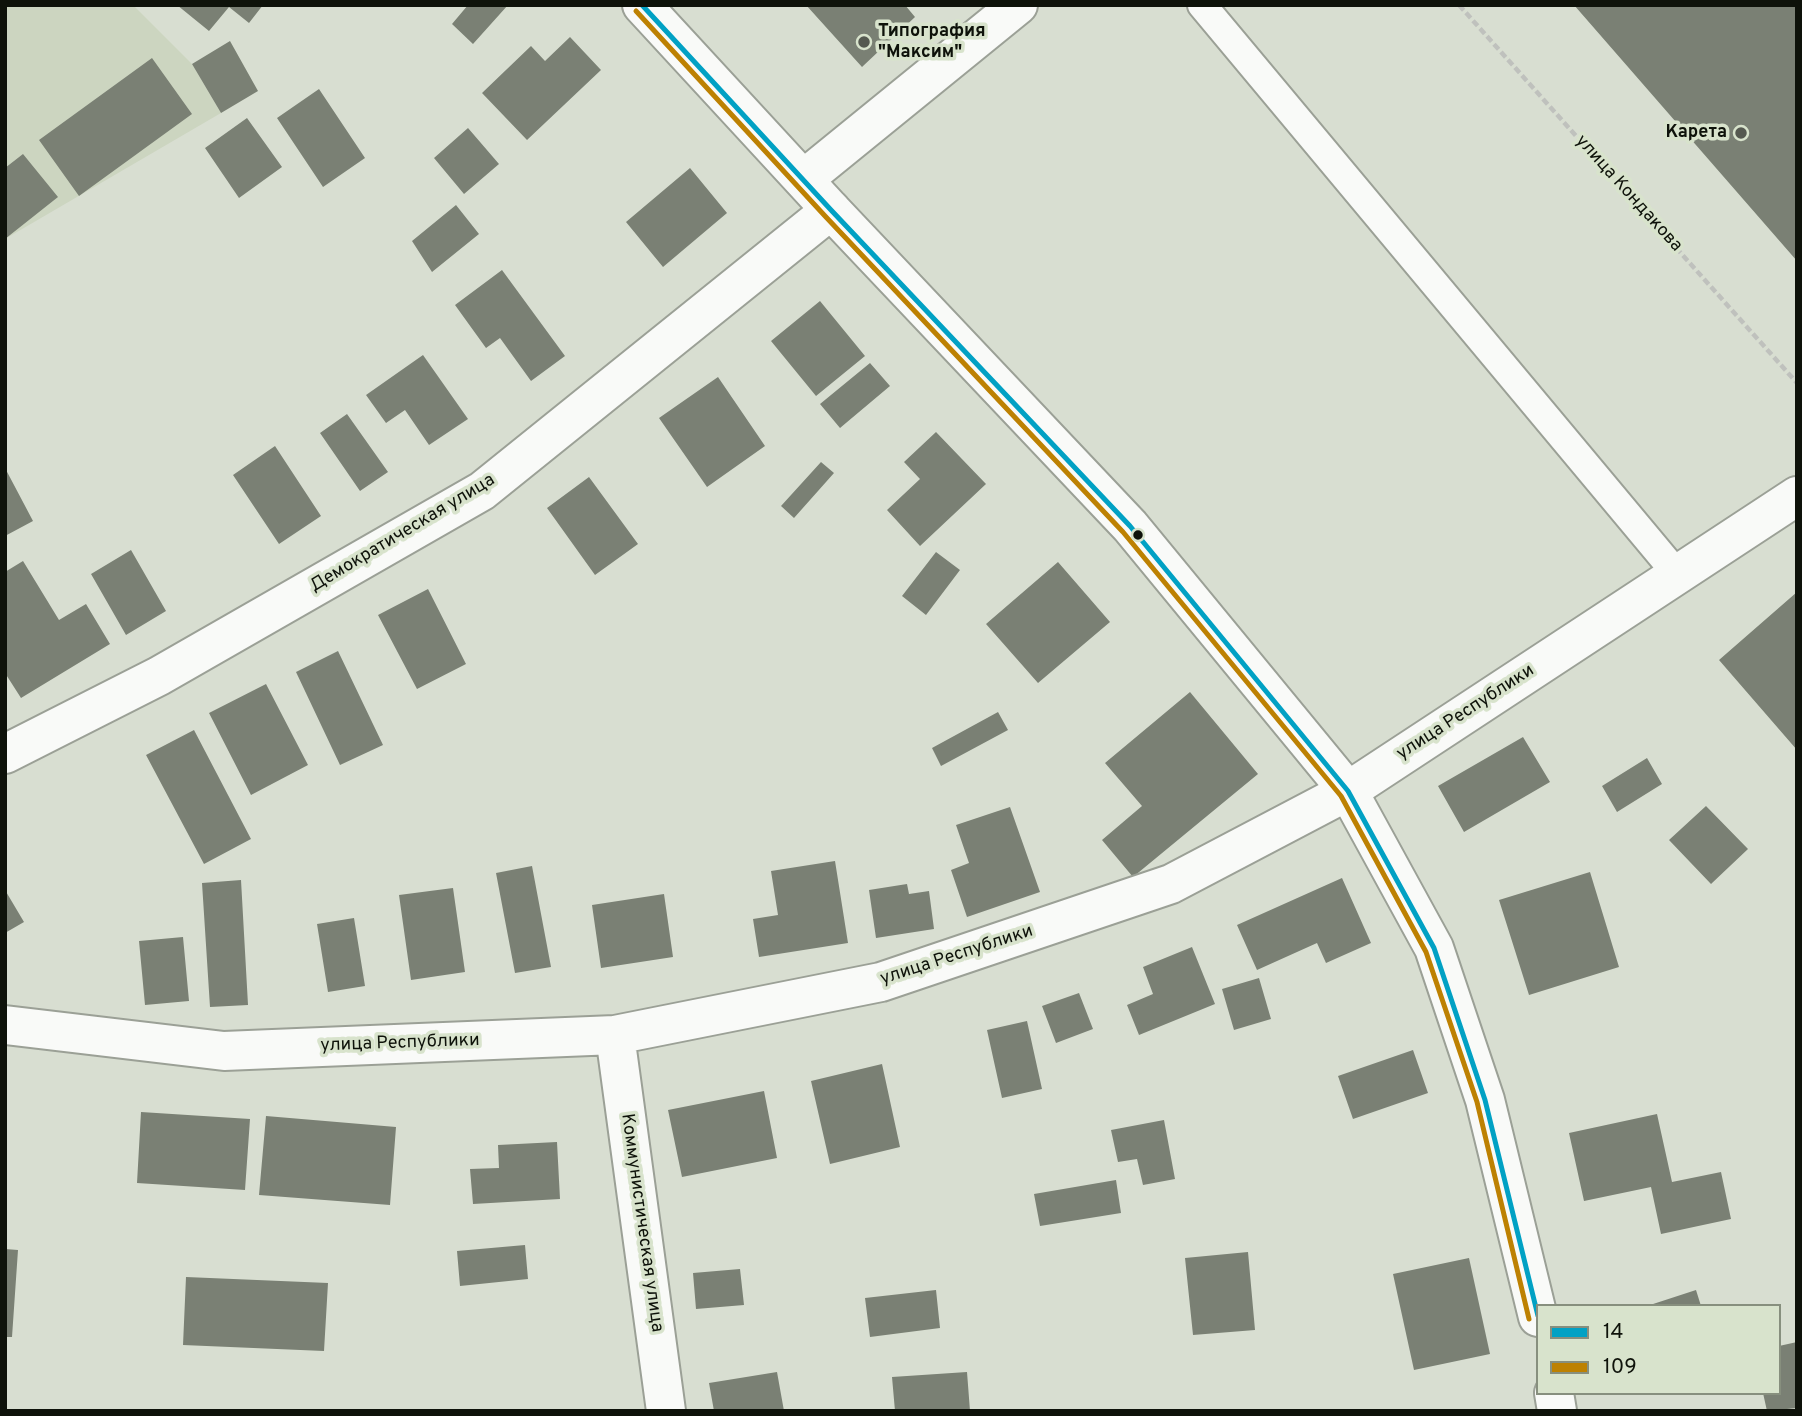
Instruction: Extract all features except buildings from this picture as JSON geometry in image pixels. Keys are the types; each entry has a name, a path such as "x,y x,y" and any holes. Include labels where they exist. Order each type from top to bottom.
{"street":[{"path":"642,5 831,210 1130,526 1348,790 1434,948 1485,1100 1536,1309"},
{"path":"804,180 1018,5"},
{"name":"Демократическая улица","path":"5,754 159,676 482,492 831,210"},
{"name":"улица Республики","path":"5,1025 224,1051 615,1035 880,982 1171,884 1348,790 1797,496"},
{"name":"Коммунистическая улица","path":"615,1035 666,1411"}],"lane":[{"path":"1202,5 1677,574"}],"path":[{"name":"улица Кондакова","path":"1459,5 1797,383"}],"shaded area":[{"path":"5,5 133,5 192,64 221,113 5,239"}],"transit line":[{"name":"14","path":"642,5 831,210 1130,526 1348,791 1434,948 1485,1100 1536,1308"},
{"name":"109","path":"636,11 1123,532 1341,796 1426,952 1477,1102 1529,1319"}],"place":[{"name":"Типография \"Максим\"","path":"864,42"},
{"name":"Карета","path":"1741,133"}]}
